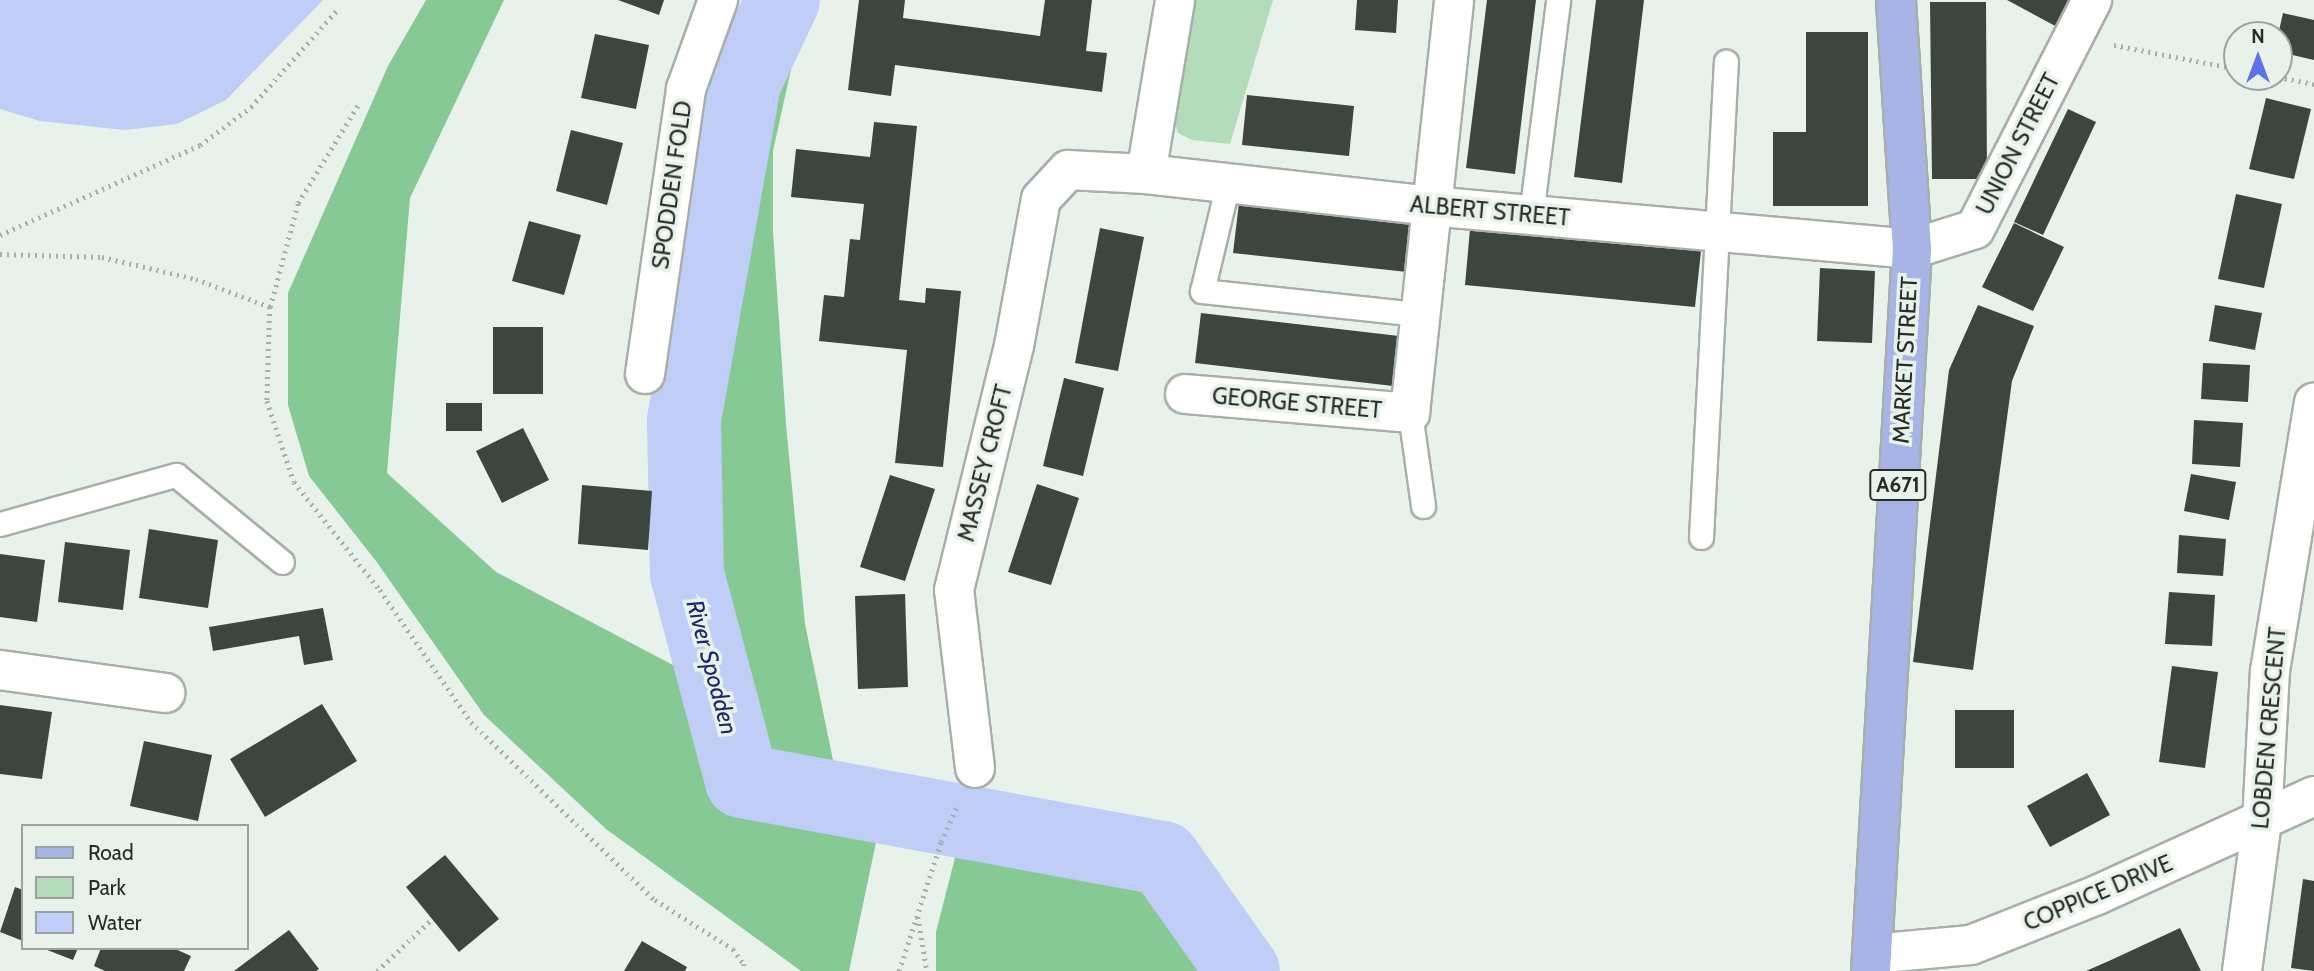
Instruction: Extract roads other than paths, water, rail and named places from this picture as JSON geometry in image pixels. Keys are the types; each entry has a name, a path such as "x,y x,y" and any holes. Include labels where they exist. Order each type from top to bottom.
{"main road":[{"name":"MARKET STREET","path":"1872,963 1912,249 1896,0"}],"street":[{"name":"SPODDEN FOLD","path":"645,374 686,89 718,0"},
{"path":"1146,174 1175,0"},
{"path":"1410,413 1454,0"},
{"name":"UNION STREET","path":"1912,249 1975,229 2092,0"},
{"name":"ALBERT STREET","path":"1068,170 1146,174 1430,206 1912,249"},
{"name":"MASSEY CROFT","path":"975,768 954,590 1014,345 1041,199 1068,170"},
{"name":"GEORGE STREET","path":"1185,394 1410,413"},
{"name":"LOBDEN CRESCENT","path":"2242,971 2262,822 2270,671 2314,403"},
{"path":"0,670 165,693"},
{"name":"COPPICE DRIVE","path":"1872,963 1971,945 2097,895 2314,796"}],"lane":[{"path":"1531,215 1558,0"},
{"path":"1701,537 1726,62"},
{"path":"1228,183 1202,291 1419,314"},
{"path":"1410,413 1423,506"},
{"path":"0,524 176,475 282,562"}],"water":[{"path":"0,0 323,0 226,100 177,124 125,130 40,121 0,109"}],"waterway":[{"name":"River Spodden","path":"783,0 744,83 684,420 687,574 742,781 1163,858 1243,971"}]}
